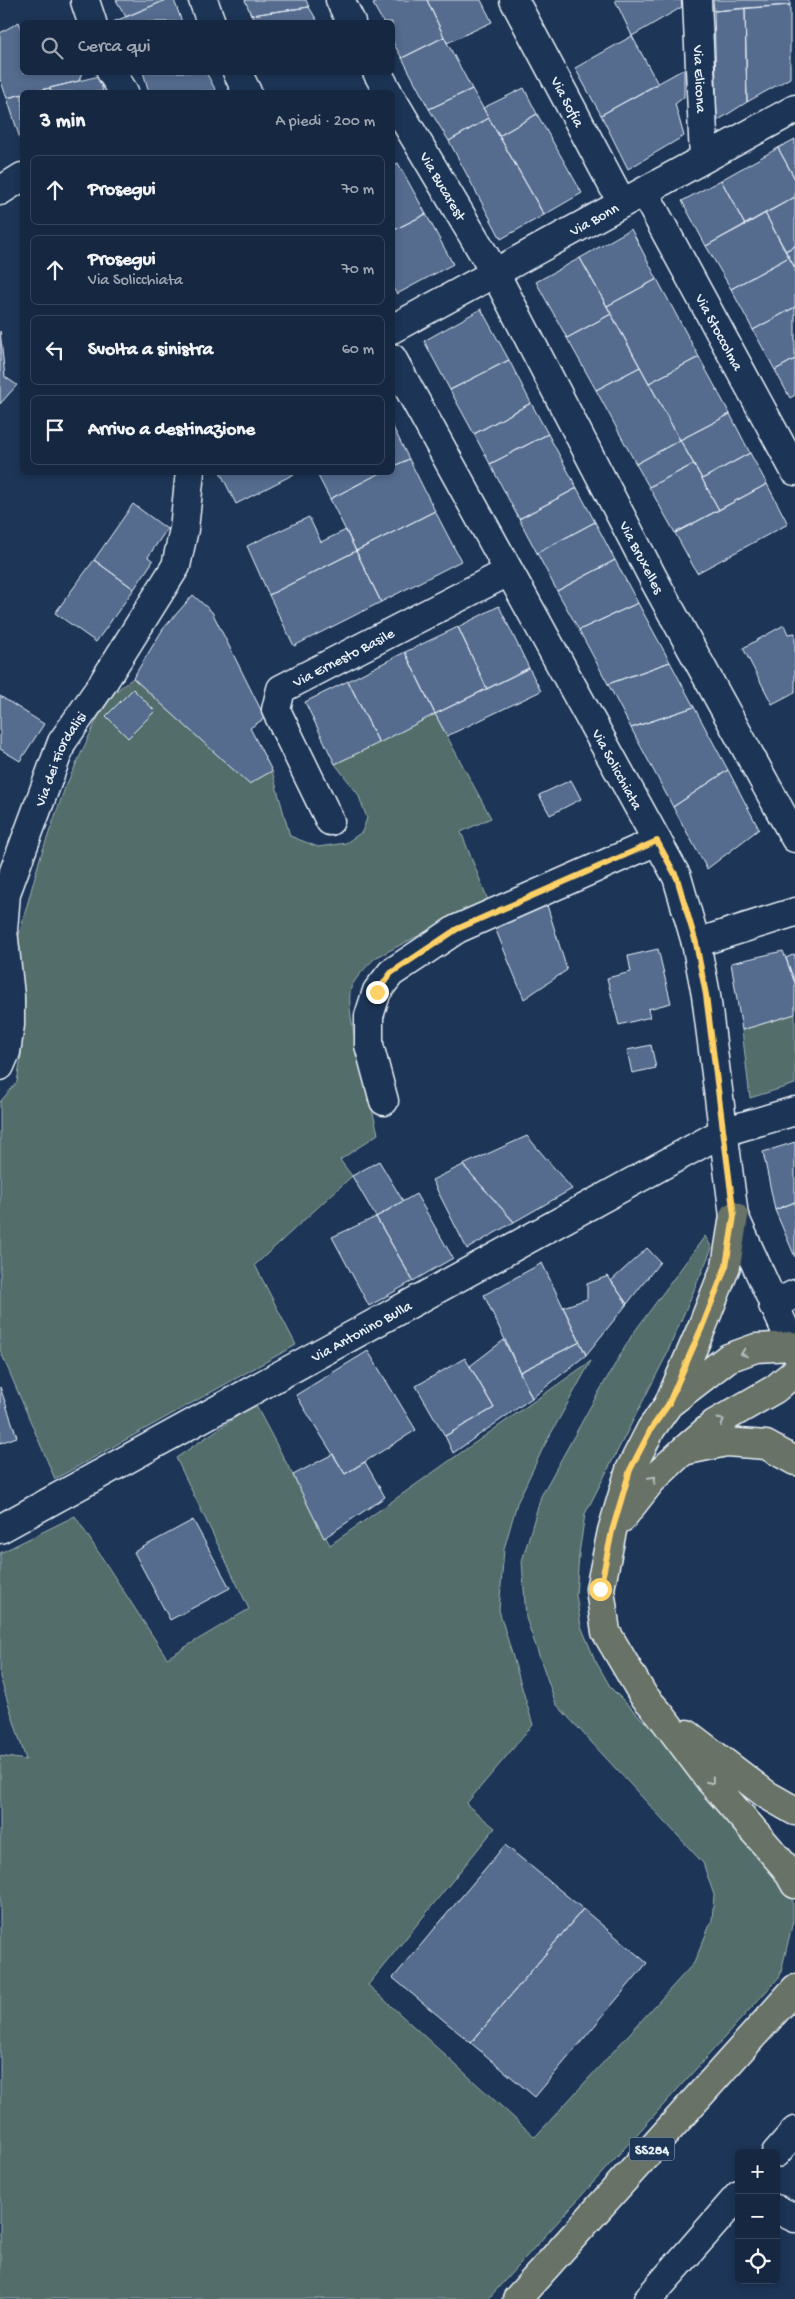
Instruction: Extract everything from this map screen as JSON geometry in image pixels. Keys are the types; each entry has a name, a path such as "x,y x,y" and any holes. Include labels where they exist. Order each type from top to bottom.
{"main road":[{"path":"734,1216 726,1266 702,1327 668,1405 651,1429 630,1470 612,1531 600,1589 606,1632 643,1695 660,1714 709,1779 786,1868 795,1884"},
{"path":"612,1531 651,1481 683,1451 714,1424 775,1389 794,1356 756,1348 728,1358 668,1405"},
{"path":"683,1451 726,1442 766,1445 795,1461"},
{"path":"660,1714 767,1795 795,1810"},
{"name":"SS284","path":"517,2299 792,1988"}],"street":[{"path":"203,0 210,20"},
{"path":"340,0 350,20"},
{"name":"Via Sofia","path":"514,0 633,198"},
{"name":"Via Elicona","path":"697,0 704,158"},
{"path":"113,75 123,90"},
{"path":"238,75 246,90"},
{"path":"379,75 387,90"},
{"name":"Via Bucarest","path":"395,104 495,273"},
{"name":"Via Bonn","path":"395,327 795,109"},
{"path":"0,191 20,178"},
{"name":"Via Stoccolma","path":"633,198 795,471"},
{"name":"Via Bruxelles","path":"495,273 653,578 795,838"},
{"name":"Via Solicchiata","path":"395,364 677,878 696,943 706,995 734,1216 784,1300 794,1356"},
{"name":"Via dei Fiordalisi","path":"0,1066 6,1052 10,1025 10,996 3,930 6,893 62,742 101,686 176,566 184,529 190,475"},
{"name":"Via Ernesto Basile","path":"330,821 276,710 281,689 508,572"},
{"path":"384,1101 369,1045 368,1016 377,992 391,973 457,929 657,841"},
{"path":"696,943 795,912"},
{"name":"Via Antonino Bulla","path":"0,1529 723,1132 795,1111"},
{"path":"779,2149 795,2131"},
{"path":"648,2299 735,2200"},
{"path":"780,2210 795,2218"}],"green space":[{"path":"133,678 249,783 272,771 290,836 318,847 346,843 362,832 367,818 358,794 335,764 435,714 491,818 461,832 488,900 375,958 351,988 350,1000 354,1037 378,1134 340,1160 352,1176 255,1265 296,1345 55,1479 0,1350 0,1102 17,1082 21,1057 25,1000 17,942 40,858 65,788 97,719 115,692"},
{"path":"795,1014 795,1084 750,1098 742,1030"},
{"path":"705,1236 712,1248 665,1358 585,1514 579,1554 576,1595 581,1626 595,1660 611,1688 666,1743 775,1865 793,1902 793,1921 780,1976 488,2299 0,2299 0,1756 26,1760 0,1677 0,1553 75,1516 167,1658 249,1609 176,1458 255,1404 330,1545 591,1361 543,1448 517,1503 504,1549 499,1610 533,1725 466,1804 495,1828 368,1985 535,2137 694,1963 712,1920 714,1895 703,1863 556,1704 526,1618 522,1561 541,1496 589,1409 632,1335"}],"building":[{"path":"116,0 166,0 126,17"},
{"path":"166,0 174,0 181,20 118,20"},
{"path":"245,0 306,0 309,7 251,15"},
{"path":"385,0 427,0 444,37 402,58 395,46 395,20 382,20 373,4"},
{"path":"427,0 481,0 492,22 447,43"},
{"path":"615,0 681,0 682,7 632,36"},
{"path":"713,0 790,0 790,5 714,11"},
{"path":"790,5 790,78 747,102 745,8"},
{"path":"309,7 317,20 254,20 251,15"},
{"path":"745,8 747,102 717,121 714,11"},
{"path":"19,22 20,75 81,75 79,81 41,90 20,90 20,95 7,98 0,79 0,33"},
{"path":"632,36 658,84 601,115 575,68"},
{"path":"444,37 472,89 429,109 402,58"},
{"path":"684,69 684,97 675,104 684,136 628,169 601,115"},
{"path":"144,75 208,75 215,90 148,90"},
{"path":"99,76 102,90 50,90 50,88"},
{"path":"524,88 537,114 499,136 483,108"},
{"path":"472,89 489,118 449,141 429,109"},
{"path":"20,95 20,139 7,98"},
{"path":"537,114 582,193 544,215 499,136"},
{"path":"489,118 544,215 501,239 449,141"},
{"path":"795,139 795,179 778,148"},
{"path":"778,148 795,179 795,197 745,225 721,180"},
{"path":"398,163 426,214 395,230 395,164"},
{"path":"721,180 745,225 706,246 682,201"},
{"path":"795,197 795,246 785,251 765,213"},
{"path":"765,213 789,257 731,289 706,246"},
{"path":"426,214 453,264 397,294 395,291 395,230"},
{"path":"631,229 657,279 607,306 580,258"},
{"path":"795,246 795,268 785,251"},
{"path":"789,257 795,268 795,307 753,330 731,289"},
{"path":"580,258 611,314 567,338 536,282"},
{"path":"657,279 699,357 649,383 607,306"},
{"path":"795,307 795,359 775,370 753,330"},
{"path":"481,309 509,360 450,390 424,341"},
{"path":"611,314 640,367 596,390 567,338"},
{"path":"0,331 5,377 17,385 0,404"},
{"path":"699,357 730,414 680,440 649,383"},
{"path":"795,359 795,395 790,398 775,370"},
{"path":"509,360 531,403 474,434 450,390"},
{"path":"640,367 680,440 636,464 596,390"},
{"path":"531,403 548,434 490,464 474,434"},
{"path":"730,414 750,453 702,479 680,440"},
{"path":"395,431 409,459 395,466"},
{"path":"548,434 577,488 519,519 490,464"},
{"path":"680,440 694,464 649,487 636,464"},
{"path":"750,453 767,484 719,510 702,479"},
{"path":"409,459 435,511 356,551 330,499 376,475 395,475 395,466"},
{"path":"694,464 719,510 675,533 649,487"},
{"path":"222,475 292,475 236,504"},
{"path":"318,475 376,475 330,499"},
{"path":"767,484 788,524 697,573 675,533"},
{"path":"577,488 595,522 537,553 519,519"},
{"path":"133,504 167,529 148,557 153,561 134,589 94,560"},
{"path":"435,511 461,561 381,602 356,551"},
{"path":"309,517 321,542 346,530 356,551 269,595 247,546"},
{"path":"595,522 615,560 557,591 537,553"},
{"path":"356,551 381,602 294,646 269,595"},
{"path":"94,560 134,589 96,642 55,613"},
{"path":"615,560 638,603 579,630 557,591"},
{"path":"193,595 212,612 265,718 250,728 272,771 249,784 133,678 163,629"},
{"path":"638,603 670,662 608,684 579,630"},
{"path":"499,606 529,668 487,689 458,627"},
{"path":"784,625 788,634 795,633 795,692 772,704 743,648"},
{"path":"458,627 487,689 435,714 405,652"},
{"path":"405,652 435,714 379,743 348,681"},
{"path":"670,662 694,707 631,728 608,684"},
{"path":"529,668 541,691 447,736 435,714"},
{"path":"348,681 379,743 335,764 305,702"},
{"path":"133,689 155,711 128,738 106,716"},
{"path":"0,696 44,724 20,761 0,749"},
{"path":"694,707 728,770 673,807 631,728"},
{"path":"728,770 759,829 707,869 673,807"},
{"path":"571,780 581,799 550,815 539,795"},
{"path":"547,905 567,970 524,999 493,923"},
{"path":"658,949 671,1003 648,1009 650,1017 619,1025 607,978 631,972 628,956"},
{"path":"783,951 795,983 795,1014 742,1030 731,963"},
{"path":"795,954 795,983 786,958"},
{"path":"651,1045 656,1068 632,1073 627,1050"},
{"path":"527,1136 572,1189 514,1222 463,1165"},
{"path":"795,1142 795,1202 775,1210 763,1152"},
{"path":"379,1161 403,1201 376,1217 352,1176"},
{"path":"463,1165 514,1222 467,1249 432,1180"},
{"path":"416,1194 453,1258 413,1281 376,1217"},
{"path":"795,1202 795,1257 775,1210"},
{"path":"376,1217 413,1281 369,1306 332,1237"},
{"path":"647,1248 660,1262 627,1304 611,1281"},
{"path":"542,1263 580,1342 520,1372 484,1295"},
{"path":"608,1276 627,1304 586,1355 563,1307 587,1299 587,1284"},
{"path":"504,1340 532,1398 453,1453 445,1436 494,1408 470,1366"},
{"path":"580,1342 586,1355 532,1398 520,1372"},
{"path":"368,1351 416,1430 345,1474 296,1395"},
{"path":"465,1358 494,1408 445,1436 416,1386"},
{"path":"0,1387 17,1437 0,1443"},
{"path":"333,1454 345,1474 365,1462 385,1497 324,1538 293,1475"},
{"path":"193,1520 230,1588 170,1620 134,1552"},
{"path":"505,1845 583,1909 471,2043 393,1978"},
{"path":"583,1909 647,1963 535,2097 471,2043"}],"route":[{"path":"377,992 391,973 457,929 657,841 677,878 696,943 706,995 734,1216 726,1266 702,1327 668,1405 651,1429 630,1470 612,1531 600,1589"}]}
